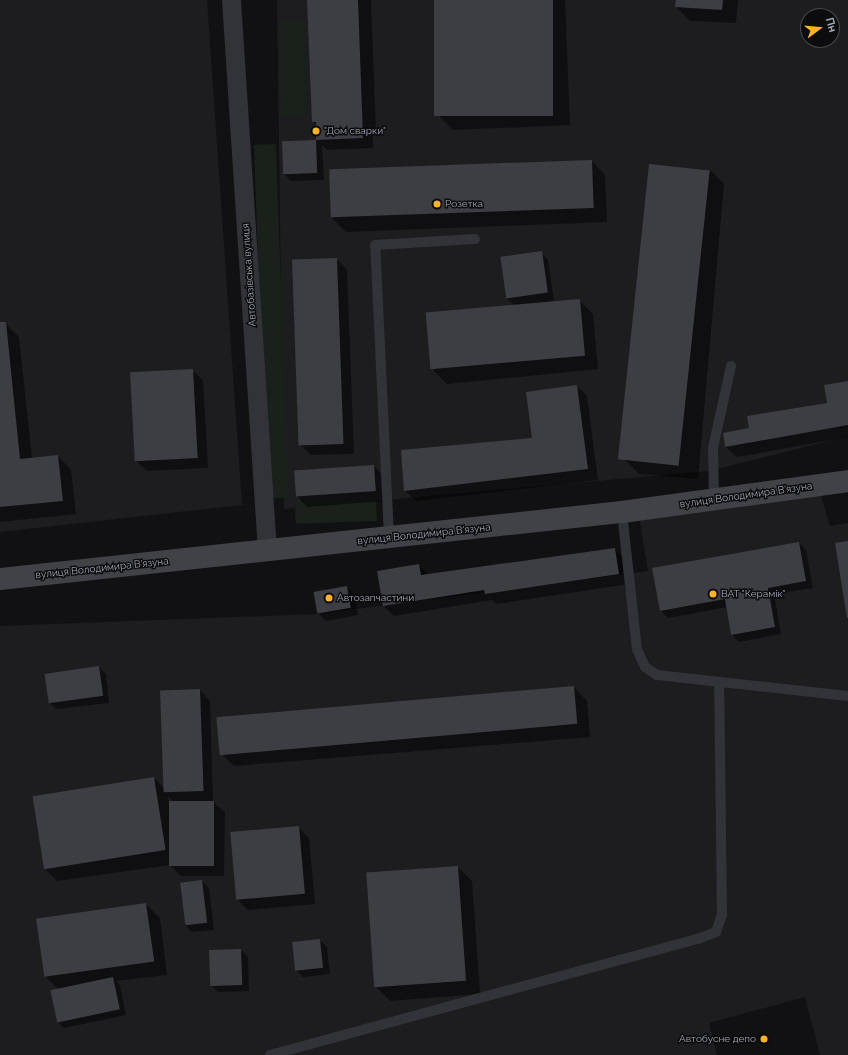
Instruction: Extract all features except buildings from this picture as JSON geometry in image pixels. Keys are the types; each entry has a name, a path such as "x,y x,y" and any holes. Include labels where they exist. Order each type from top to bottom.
{"main road":[{"name":"вулиця Володимира В'язуна","path":"0,579 622,512 848,481"}],"street":[{"name":"Автобазівська вулиця","path":"231,0 267,550"}],"lane":[{"path":"389,537 375,245 475,239"},
{"path":"714,500 713,448 731,366"},
{"path":"622,512 637,649 645,667 657,675 848,696"},
{"path":"270,1055 698,939 716,932 722,915 719,682"}],"shaded area":[{"path":"0,0 207,0 242,505 0,532"},
{"path":"277,0 848,0 848,436 709,471 284,509"},
{"path":"279,20 304,20 306,115 281,115"},
{"path":"276,144 288,498 266,499 254,145"},
{"name":"ВАТ \"Керамік\"","path":"819,489 830,526 848,523 848,1055 820,1055 805,997 709,1023 717,1055 0,1055 0,626 318,614 648,571 639,516"},
{"path":"376,498 377,521 296,524 295,501"}],"place":[{"name":"\"Дом сварки\"","path":"316,131"},
{"name":"Розетка","path":"437,204"},
{"name":"ВАТ \"Керамік\"","path":"713,594"},
{"name":"Автозапчастини","path":"329,598"},
{"name":"Автобусне депо","path":"764,1039"}]}
